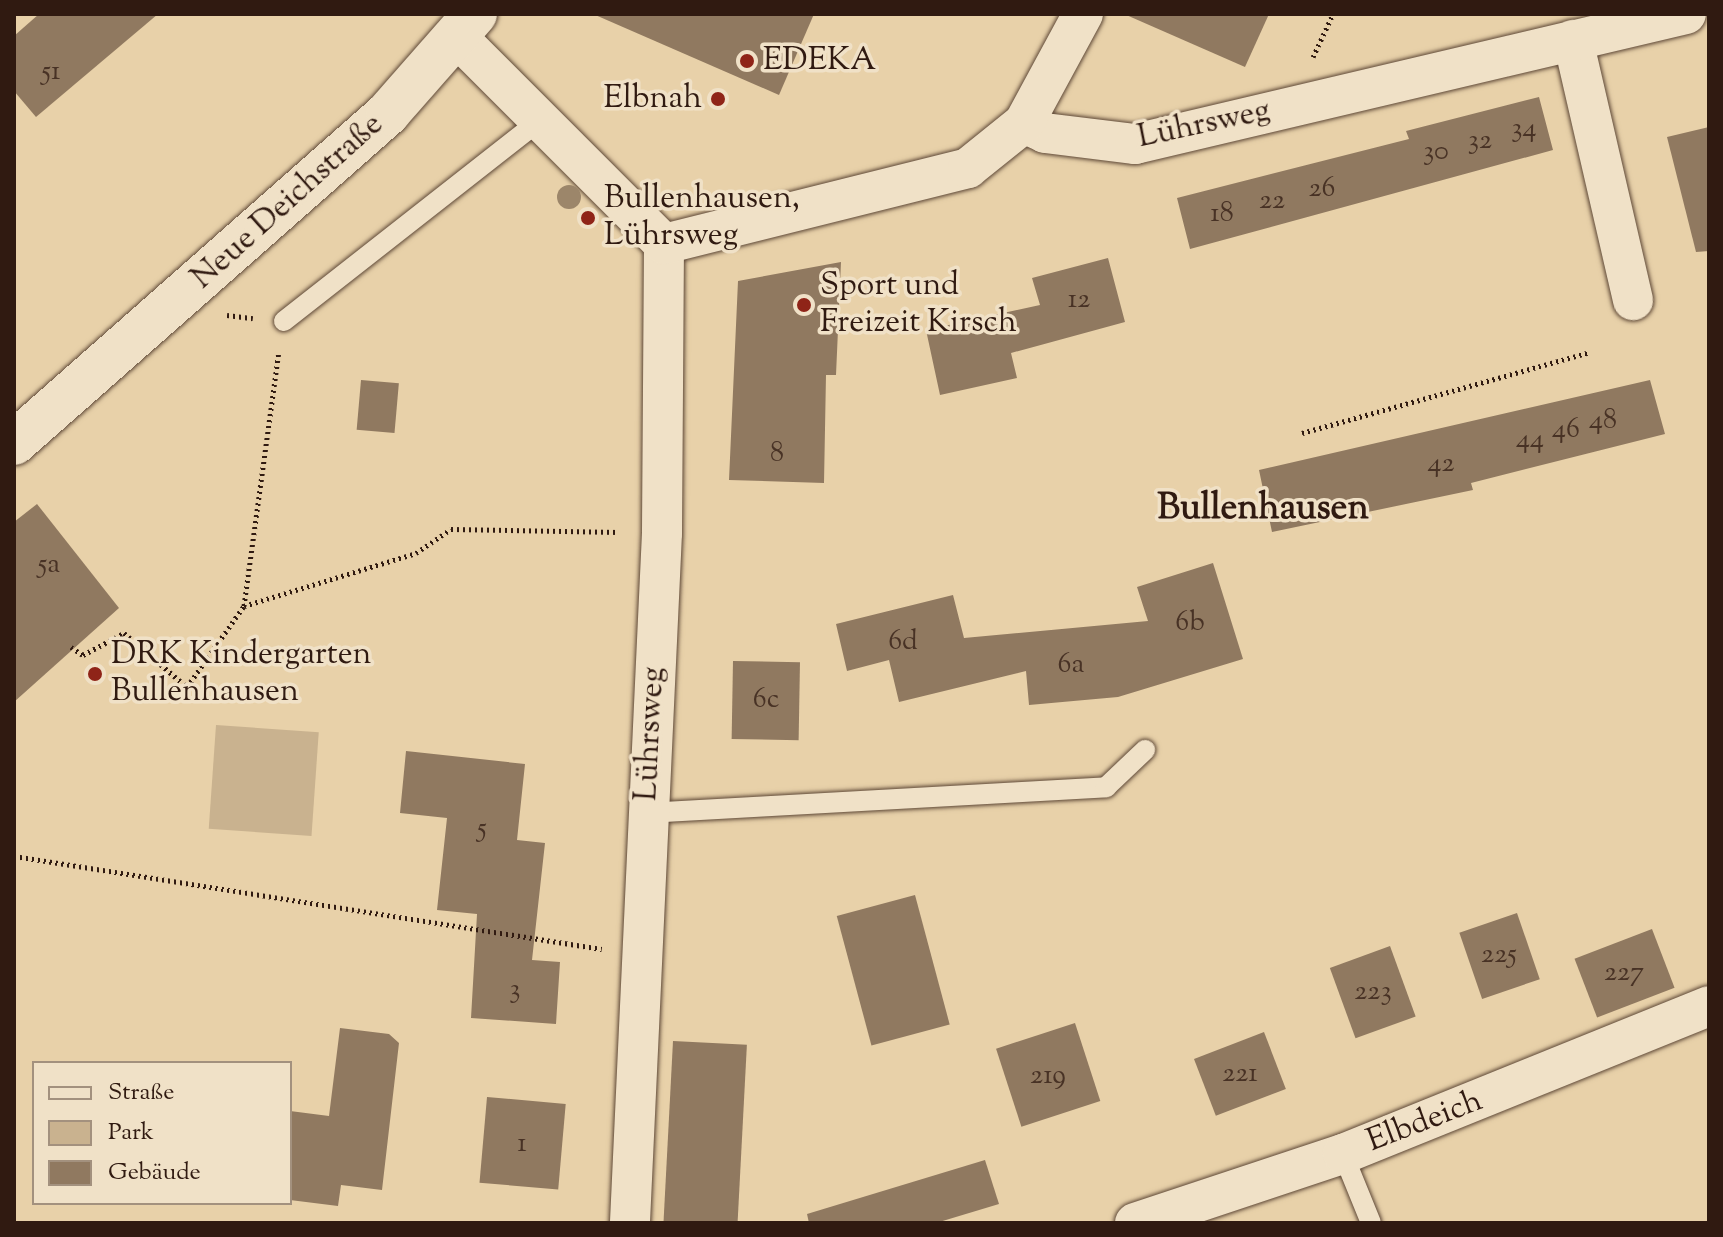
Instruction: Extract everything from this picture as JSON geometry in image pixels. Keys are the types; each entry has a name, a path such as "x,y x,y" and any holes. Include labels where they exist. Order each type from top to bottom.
{"street":[{"path":"467,26 540,120 664,244 968,168 1024,123 1083,14"},
{"name":"Lührsweg","path":"1024,123 1045,133 1135,144 1686,14"},
{"name":"Neue Deichstraße","path":"14,443 346,152 467,26"},
{"path":"1573,40 1633,300"},
{"name":"Lührsweg","path":"630,1223 662,533 664,244"},
{"name":"Neue Deichstraße","path":"14,414 88,376"},
{"name":"Elbdeich","path":"1135,1223 1343,1154 1709,1006"}],"lane":[{"path":"284,321 540,120"},
{"path":"647,813 1106,787 1145,750"},
{"path":"1343,1154 1371,1223"}],"path":[{"path":"71,647 83,655 124,633 187,687 244,606 284,321 220,315 184,294"},
{"path":"1302,433 1590,352"},
{"path":"244,606 416,553 451,529 662,533"},
{"path":"14,856 640,956"}],"green space":[{"path":"216,725 319,732 311,836 209,829"}],"building":[{"path":"39,14 158,14 36,117 14,91 14,36"},
{"name":"EDEKA","path":"593,14 814,14 779,95"},
{"path":"1124,14 1269,14 1245,67"},
{"path":"1539,97 1553,150 1190,249 1177,198 1409,139 1406,131"},
{"path":"1709,127 1709,251 1696,252 1667,137"},
{"path":"1108,258 1125,322 1011,353 1017,378 940,395 926,330 1040,305 1032,278"},
{"path":"841,262 836,375 826,375 824,483 729,480 738,281"},
{"path":"361,380 399,383 394,433 357,430"},
{"path":"1650,380 1665,434 1471,483 1473,490 1272,532 1259,470"},
{"path":"37,504 119,608 14,702 14,522"},
{"path":"1213,563 1243,659 1118,697 1029,705 1026,671 899,702 889,660 847,671 836,624 953,595 964,638 1148,621 1137,587"},
{"path":"733,661 800,662 799,740 732,739"},
{"path":"406,751 525,764 517,840 545,843 532,960 560,962 556,1024 471,1018 477,914 437,910 447,818 400,813"},
{"path":"915,895 950,1024 871,1045 837,916"},
{"path":"1517,913 1540,979 1482,999 1459,933"},
{"path":"1652,929 1675,988 1597,1018 1575,959"},
{"path":"1390,946 1416,1016 1356,1038 1330,968"},
{"path":"1075,1023 1100,1101 1021,1127 996,1049"},
{"path":"340,1028 389,1034 399,1043 382,1190 341,1185 338,1206 292,1200 292,1111 329,1116"},
{"path":"1264,1032 1286,1089 1216,1116 1194,1059"},
{"path":"673,1041 747,1045 738,1223 663,1223"},
{"path":"487,1097 566,1104 558,1190 480,1183"},
{"path":"985,1160 999,1204 936,1223 809,1223 807,1214"}],"place":[{"name":"EDEKA","path":"747,61"},
{"name":"Elbnah","path":"718,99"},
{"name":"Bullenhausen, Lührsweg","path":"588,218"},
{"name":"Sport und Freizeit Kirsch","path":"804,305"},
{"name":"DRK Kindergarten Bullenhausen","path":"95,674"}],"district":[{"name":"Bullenhausen","path":"1263,510"}]}
